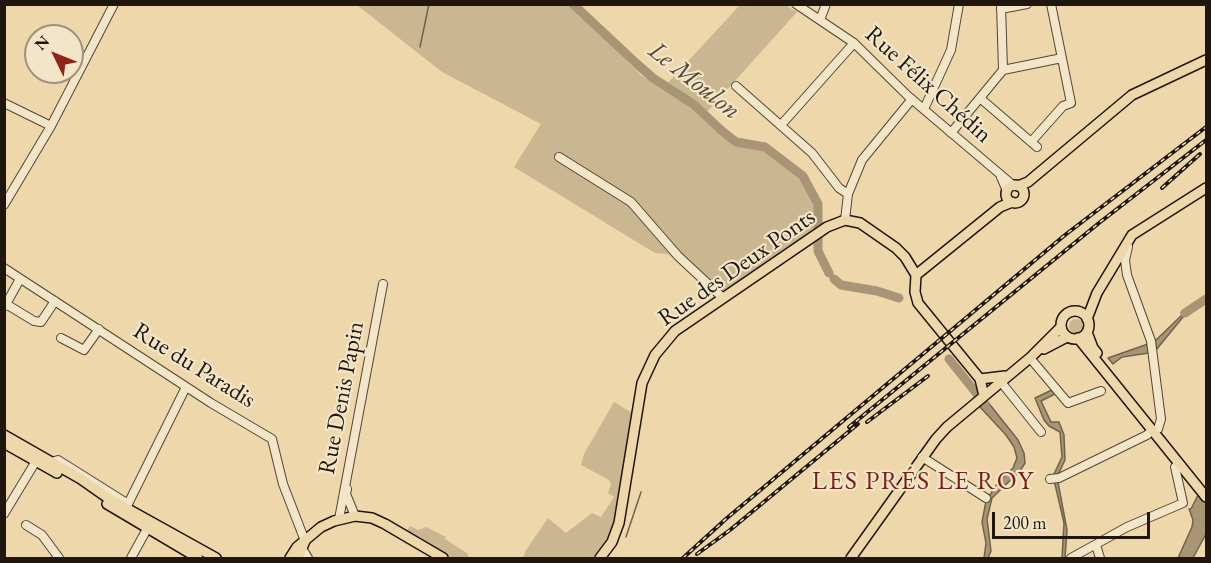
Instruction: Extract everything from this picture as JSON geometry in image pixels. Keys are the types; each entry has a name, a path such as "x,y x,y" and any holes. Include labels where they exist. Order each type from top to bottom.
{"main road":[{"path":"916,275 1132,95 1206,60"},
{"path":"1087,319 1097,294 1132,235 1206,188"},
{"path":"845,220 860,223 896,248 916,275 915,292 922,309 981,381 984,396"},
{"name":"Rue des Deux Ponts","path":"600,558 612,542 619,523 639,392 649,364 660,348 675,331 813,236 845,220"},
{"path":"1040,350 1058,331 1066,314 1078,312 1097,294"},
{"path":"1078,312 1087,319 1089,325 1083,335"},
{"path":"1058,331 1066,337"},
{"path":"850,558 946,427 1040,350 1066,337 1083,335"},
{"path":"1083,335 1107,386 1155,429 1179,463 1205,490"},
{"path":"1083,335 1205,490"},
{"path":"981,381 1002,381"},
{"path":"981,381 1002,381"},
{"path":"4,435 127,506 148,525 216,558"},
{"path":"4,443 148,525 198,558"},
{"path":"290,558 297,547 305,548 337,520 355,516 372,518 385,524 443,558"}],"street":[{"path":"4,205 51,126 114,4"},
{"name":"Rue Félix Chédin","path":"796,4 854,43 912,99 1001,177 1014,192"},
{"path":"820,20 826,4"},
{"path":"924,109 951,50 959,4"},
{"path":"1003,70 1001,7 1027,4"},
{"path":"980,98 1034,145 1063,106 1071,103 1051,4"},
{"path":"781,125 854,43"},
{"path":"951,133 1003,70 1062,58"},
{"path":"736,86 812,153 838,188 848,194"},
{"path":"845,220 848,194 862,160 912,99"},
{"path":"4,103 51,126"},
{"path":"559,157 631,202 678,256 723,298"},
{"path":"1054,479 1147,435 1155,429 1161,419 1152,348 1125,261 1127,250 1138,232 1146,225"},
{"name":"Rue du Paradis","path":"4,268 186,387 272,439 305,548"},
{"path":"1110,270 1122,271 1128,275"},
{"path":"20,279 5,305 34,321 41,322 55,301"},
{"name":"Rue Denis Papin","path":"337,520 383,284"},
{"path":"61,338 84,350 99,329"},
{"path":"1030,357 1068,403 1107,386"},
{"path":"1002,381 1041,432"},
{"path":"127,506 186,387"},
{"path":"922,457 986,498"},
{"path":"4,514 36,461"},
{"path":"1071,558 1127,527 1183,503 1175,467 1179,463"},
{"path":"347,478 346,494 355,516"},
{"path":"26,525 42,534 59,558"},
{"path":"131,558 148,525"},
{"path":"1096,545 1100,558"}],"shaded area":[{"path":"357,5 578,5 611,45 641,75 686,104 722,137 765,147 803,176 818,204 818,230 724,303 668,254 655,253 514,167 541,124 442,72"},
{"path":"740,5 785,5 797,12 707,112 667,84"},
{"path":"1192,306 1194,309 1183,317 1156,350 1155,341 1182,315 1181,313"},
{"path":"1076,319 1081,321 1083,326 1081,331 1076,333 1071,331 1069,326 1071,321"},
{"path":"1148,344 1149,353 1122,357 1113,364 1108,358"},
{"path":"1054,389 1057,393 1041,401 1051,422 1059,422 1064,435 1065,460 1057,477 1067,530 1065,558 1062,558 1064,523 1054,480 1054,474 1062,457 1060,432 1044,420 1035,398"},
{"path":"987,401 1018,440 1024,453 1025,463 1020,471 992,498 987,519 991,551 988,558 984,558 986,543 982,522 986,501 999,481 1013,468 1017,458 1014,447 1006,435 980,407"},
{"path":"614,402 632,413 615,525 609,540 595,558 523,558 548,518 566,533 592,513 601,517 614,497 608,493 611,484 609,480 581,465 584,454"},
{"path":"1206,487 1206,534 1193,558 1178,558 1192,527 1193,520 1189,509"},
{"path":"410,526 418,530 426,527 446,537 445,539 467,553 469,558 451,558 406,532"}],"waterway":[{"path":"420,47 429,4"},
{"name":"Le Moulon","path":"573,4 653,78 693,104 736,142 765,147 803,176 818,204 818,251 829,273"},
{"name":"Le Moulon","path":"834,279 841,285 877,291 899,298"},
{"path":"1185,313 1206,299"},
{"name":"Le Moulon","path":"949,359 985,404"},
{"path":"626,537 641,492"}],"railway":[{"path":"683,558 727,518 1065,235 1206,127"},
{"path":"849,427 1099,223 1206,140"},
{"path":"1162,188 1200,154"},
{"path":"867,422 928,376"},
{"path":"697,554 730,530 858,424"}],"district":[{"name":"LES PRÉS LE ROY","path":"923,482"}]}
